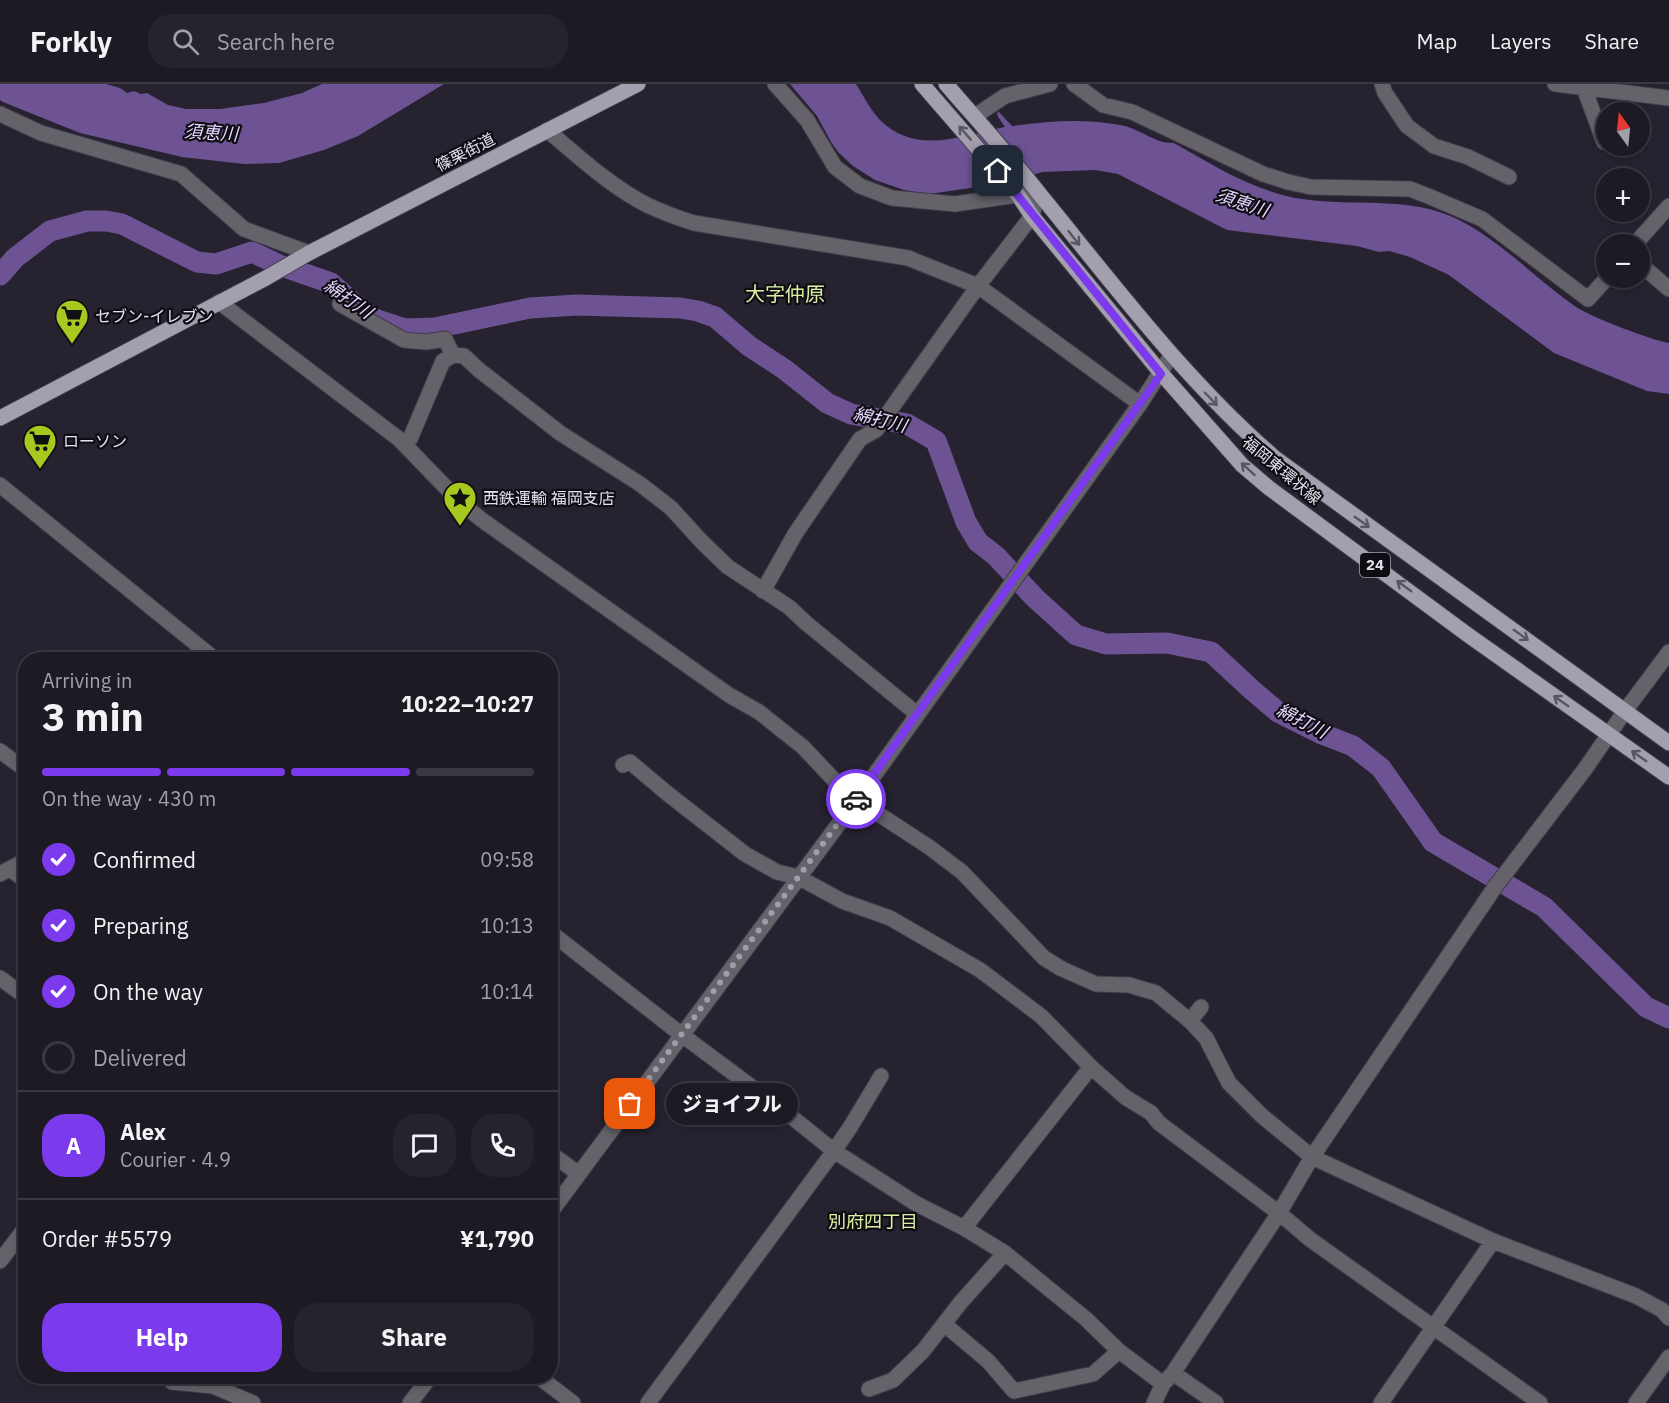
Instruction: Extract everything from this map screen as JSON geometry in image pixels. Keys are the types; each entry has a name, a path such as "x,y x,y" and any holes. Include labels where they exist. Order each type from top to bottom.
{"main road":[{"name":"篠栗街道","path":"219,302 309,253 638,84"},
{"name":"福岡東環状線","path":"922,84 1014,191 1161,374 1242,465 1269,488 1468,635 1669,777"},
{"name":"福岡東環状線","path":"946,84 1034,187 1171,356 1236,424 1275,458 1669,743"},
{"path":"0,418 219,302"}],"street":[{"path":"763,591 795,534 860,439 876,430 978,286 1032,216 1034,187 955,204 892,198 860,186 835,167 807,120 775,84"},
{"path":"975,116 1005,96 1050,84"},
{"path":"1074,84 1103,105 1132,112 1263,174 1288,182 1311,187 1410,189 1428,196 1482,219 1588,299 1597,288"},
{"path":"1382,84 1385,93 1407,126 1434,146 1477,161 1509,177"},
{"path":"1555,84 1584,88 1638,90 1669,98"},
{"path":"1584,88 1596,120"},
{"path":"0,115 41,133 181,174 244,229 309,253"},
{"path":"547,130 607,178 645,204 670,215 694,223 908,258 978,286 1140,404"},
{"path":"1644,234 1669,206"},
{"path":"1650,273 1669,289"},
{"path":"219,302 405,444 460,502 482,520 729,695 781,728 803,747 855,802 880,815 962,872 1044,958 1096,984 1129,986 1156,993 1190,1021 1206,1038 1229,1083 1262,1116 1312,1157 1493,1241 1636,1296 1662,1310 1669,1318"},
{"path":"339,304 404,340 426,342 445,339 453,355"},
{"path":"405,444 410,439 443,360 453,355 464,356 560,434 655,495 671,508 702,543 728,567 789,607 917,714"},
{"path":"558,1202 855,802 1140,404 1171,356"},
{"path":"0,485 206,652"},
{"path":"1154,1403 1279,1213 1312,1157 1495,887 1585,769 1624,711 1669,652"},
{"path":"0,752 18,764"},
{"path":"623,765 630,762 744,854 777,872 798,877 842,901 890,918 980,970 1041,1016 1091,1067 1125,1097 1151,1113 1159,1123 1279,1213 1311,1240 1540,1403"},
{"path":"558,938 834,1151 915,1203 964,1228 1005,1253 1086,1319 1119,1351 1216,1403"},
{"path":"0,978 18,987"},
{"path":"1190,1021 1201,1006"},
{"path":"964,1228 1091,1067"},
{"path":"648,1403 834,1151 881,1076"},
{"path":"558,1159 579,1174"},
{"path":"0,1261 18,1237"},
{"path":"1381,1403 1493,1241"},
{"path":"869,1389 893,1380 923,1352 961,1302 1005,1253"},
{"path":"944,1324 988,1361 1014,1391 1093,1374 1119,1351"},
{"path":"1636,1403 1669,1357"},
{"path":"192,1384 213,1386 253,1403"},
{"path":"410,1403 425,1384"},
{"path":"548,1384 573,1403"}],"water":[{"name":"須恵川","path":"0,84 106,84 120,88 127,93 134,91 141,94 147,93 168,105 186,109 220,109 264,103 302,93 322,84 444,84 358,136 324,150 279,163 244,164 182,157 80,133 3,102 0,100"},
{"name":"須恵川","path":"790,84 856,84 879,119 893,130 908,137 923,140 955,138 1005,127 997,115 998,111 1012,126 1066,121 1106,123 1127,127 1160,141 1174,143 1236,177 1285,196 1322,201 1402,204 1440,212 1459,220 1490,239 1576,307 1621,328 1669,343 1669,394 1647,391 1554,353 1449,275 1410,257 1357,246 1227,230 1118,174 1095,170 1043,172 991,185 929,194 904,190 875,180 853,166 838,152 817,116"}],"waterway":[{"name":"綿打川","path":"0,275 15,258 50,231 87,221 106,221 122,224 197,262 216,264 252,252 279,265 331,283 360,309 377,320 405,329 435,328 530,308 577,305 680,308 715,317 749,346 784,369 827,403 851,414 907,424 936,441 966,522 978,542 996,556 1035,598 1076,635 1106,644 1167,643 1211,652 1278,712 1322,734 1353,746 1381,768 1433,842 1544,907 1646,1007 1669,1018"}],"way so far":[{"path":"630,1104 856,799"}],"place":[{"name":"セブン-イレブン","path":"72,345"},
{"name":"ローソン","path":"40,470"},
{"name":"西鉄運輸 福岡支店","path":"460,527"},
{"name":"ジョイフル","path":"630,1104"}],"district":[{"name":"大字仲原","path":"785,294"},
{"name":"別府四丁目","path":"873,1222"}],"route":[{"path":"856,799 1161,374 998,171"}]}
